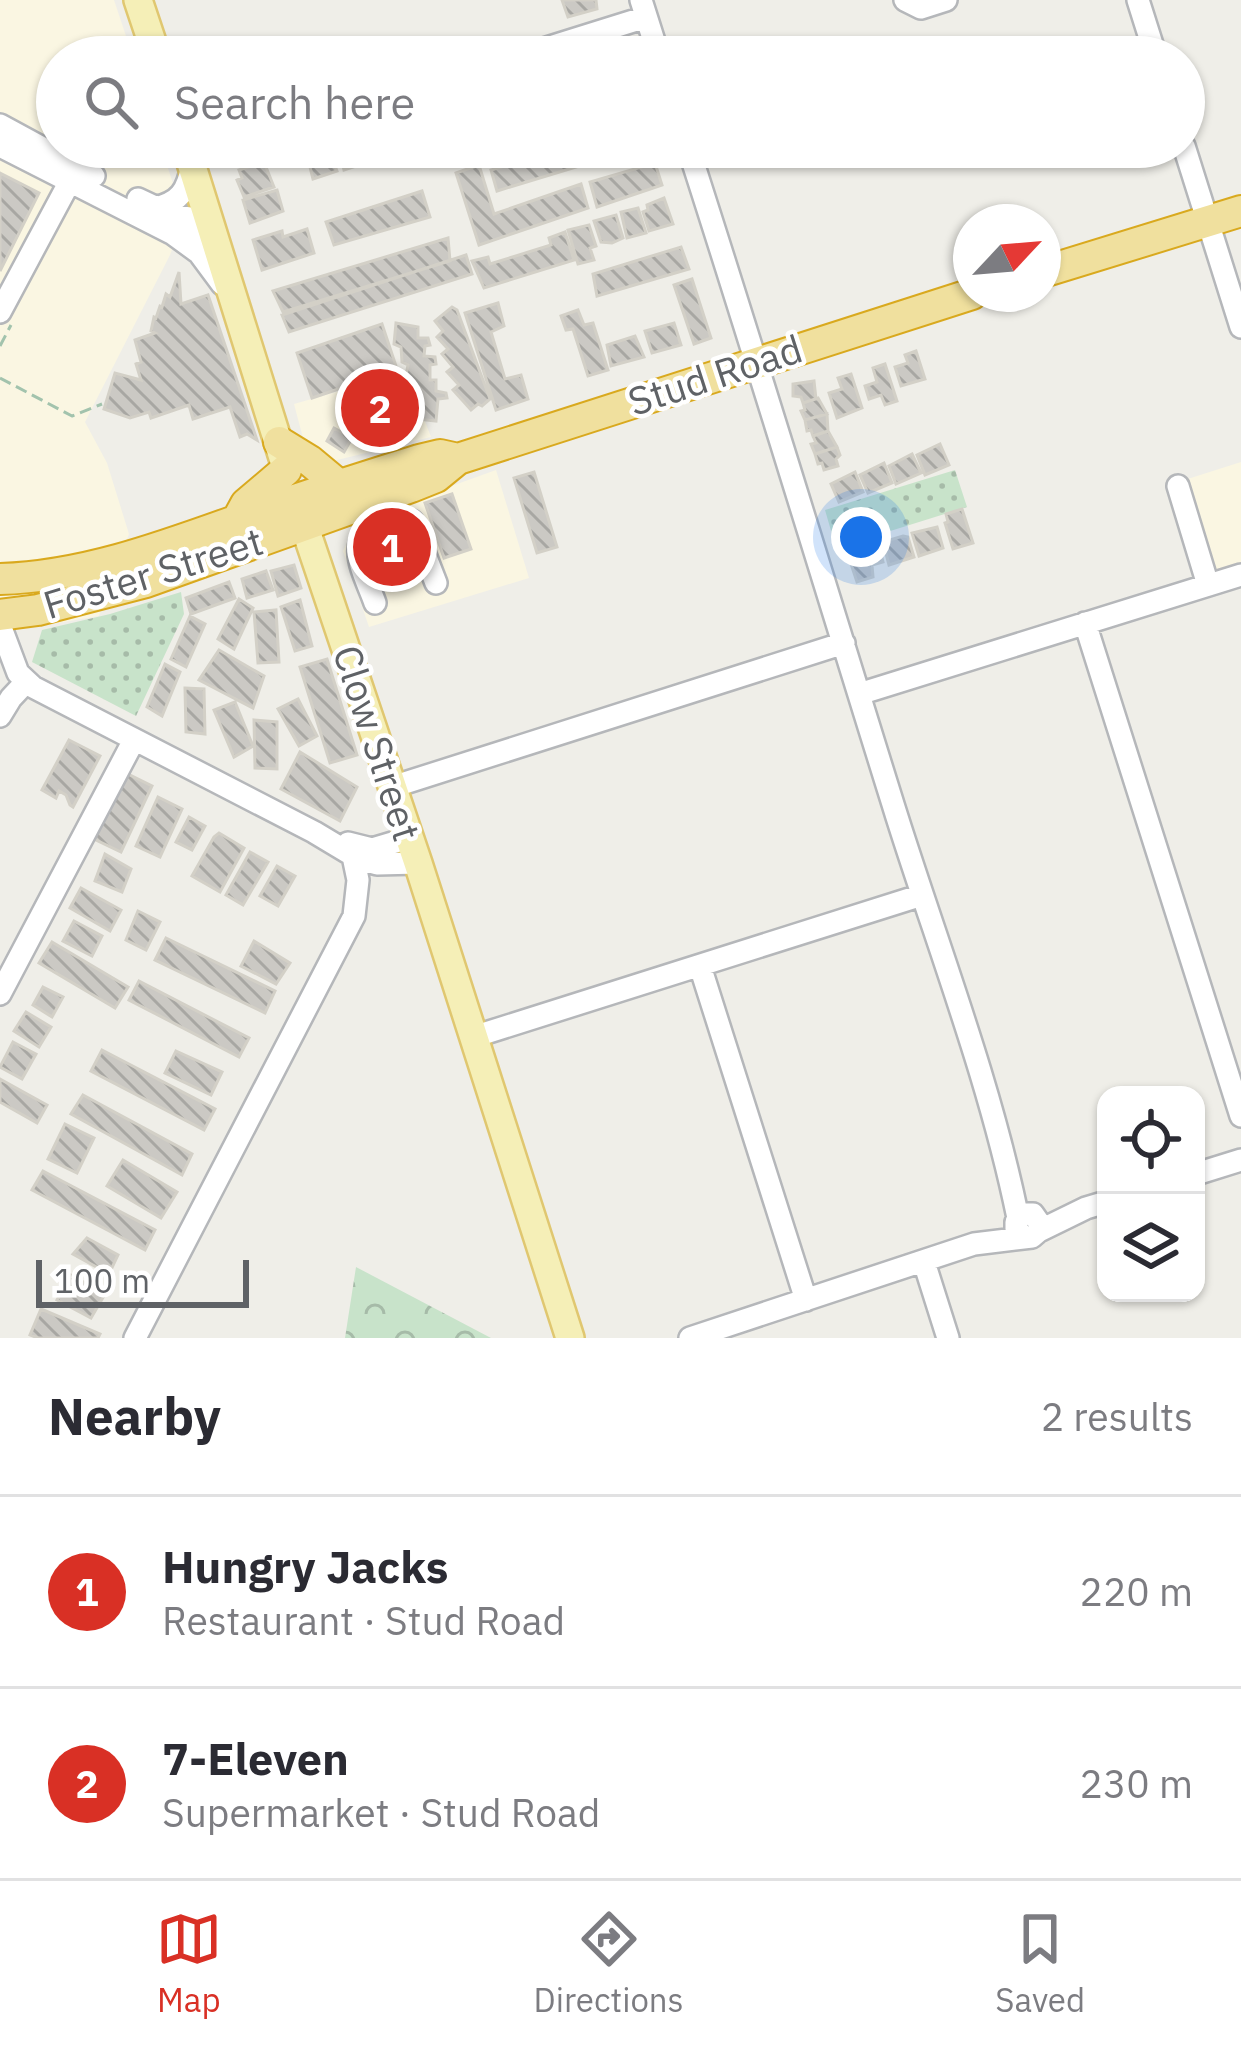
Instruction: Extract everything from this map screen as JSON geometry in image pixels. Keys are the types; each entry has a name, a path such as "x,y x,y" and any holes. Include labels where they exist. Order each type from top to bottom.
{"highway":[{"path":"1061,266 1241,211"},
{"name":"Stud Road","path":"291,484 436,477 458,459 953,300"},
{"name":"Stud Road","path":"291,484 340,486 440,455 458,459"},
{"path":"291,484 310,461 340,486"},
{"name":"Foster Street","path":"0,579 79,569 237,520 291,484"},
{"name":"Foster Street","path":"0,615 146,582 291,484"}],"main road":[{"path":"138,0 150,36"},
{"name":"Clow Street","path":"192,168 570,1338"}],"street":[{"path":"905,0 921,8 946,0"},
{"path":"1138,0 1149,36"},
{"path":"572,36 643,8"},
{"path":"0,125 36,149"},
{"path":"0,146 36,160"},
{"path":"58,168 172,215 210,224"},
{"path":"65,168 172,233 204,259 238,310"},
{"path":"155,208 179,198 187,188 188,168"},
{"path":"695,168 1028,1222"},
{"path":"1191,168 1241,327"},
{"path":"0,312 74,174"},
{"path":"172,233 194,236 210,224"},
{"path":"1178,485 1208,585"},
{"path":"375,603 358,552 360,538 371,528 402,518 412,521 436,583"},
{"path":"859,694 1241,574"},
{"path":"1085,622 1241,1116"},
{"path":"0,625 15,668 26,682 352,856 377,864 414,851"},
{"path":"392,788 844,643"},
{"path":"0,716 26,682"},
{"path":"0,994 134,740"},
{"path":"314,832 370,849 414,851"},
{"path":"135,1338 354,916 358,884 352,856"},
{"path":"473,1037 922,895"},
{"path":"700,966 806,1300"},
{"path":"1205,1171 1241,1160"},
{"path":"690,1338 924,1262 1028,1222 1096,1205"},
{"path":"924,1262 947,1338"},
{"path":"763,1314 770,1338"}],"path":[{"path":"0,378 72,416 102,404"}],"shaded area":[{"path":"0,0 114,0 126,36 36,36 36,168 168,168 184,217 170,255 85,422 107,463 129,534 99,616 0,633"},
{"path":"406,372 431,437 329,462 303,438 294,404"},
{"path":"1241,462 1241,567 1202,579 1172,484"},
{"path":"496,470 529,578 369,627 343,551 353,530 385,510"}],"green space":[{"path":"955,470 967,507 836,548 825,510"},
{"path":"181,592 184,614 136,716 32,662 42,630"},
{"path":"356,1267 491,1338 345,1338"}],"building":[{"path":"562,0 596,0 597,9 568,17"},
{"path":"266,168 274,187 244,197 237,180 242,178 239,170"},
{"path":"310,168 336,168 337,171 313,179"},
{"path":"480,168 494,214 581,184 588,208 479,245 456,173"},
{"path":"498,168 573,168 497,191 491,170"},
{"path":"638,168 657,168 662,185 597,207 590,182"},
{"path":"0,173 39,193 0,271"},
{"path":"277,190 283,211 250,223 243,200"},
{"path":"422,191 430,217 334,245 326,222"},
{"path":"664,198 673,224 649,231 643,212 647,205"},
{"path":"638,208 646,233 627,238 621,212"},
{"path":"616,215 623,238 601,242 594,221"},
{"path":"589,225 596,246 590,248 594,260 578,264 568,230"},
{"path":"307,229 314,253 262,270 253,240"},
{"path":"565,232 574,260 484,288 472,261 488,257 490,264 551,245 549,238"},
{"path":"448,238 450,261 283,312 273,291"},
{"path":"681,247 689,269 597,296 593,274"},
{"path":"466,255 472,274 289,332 282,315"},
{"path":"179,272 181,304 208,295 257,440 247,434 240,437 230,407 193,419 189,405 151,418 149,412 130,418 104,409 115,373 141,380 135,340 155,333 151,331 154,317 166,294 170,297"},
{"path":"692,279 711,338 694,344 674,285"},
{"path":"498,303 504,326 491,332 505,379 521,375 528,399 496,410 465,313"},
{"path":"452,307 490,399 471,410 453,390 459,385 447,372 453,367 442,354 448,349 437,337 443,331 435,321"},
{"path":"578,310 584,325 593,323 608,370 588,376 573,329 566,330 561,316"},
{"path":"396,323 418,327 418,338 428,338 424,356 435,357 436,364 430,365 430,380 436,380 436,391 446,393 447,398 438,399 436,421 417,419 420,400 412,399 414,383 405,380 408,365 402,362 401,347 394,344"},
{"path":"674,323 681,345 652,353 645,331"},
{"path":"382,324 397,369 312,398 297,353"},
{"path":"635,336 644,357 611,366 607,345"},
{"path":"916,351 925,379 901,386 895,367 908,363 905,355"},
{"path":"885,364 897,401 885,405 881,395 869,399 865,386 877,382 873,368"},
{"path":"851,374 862,408 837,418 829,393 842,389 838,378"},
{"path":"814,381 816,399 803,403 801,397 793,396 793,384"},
{"path":"392,383 405,421 369,433 356,395"},
{"path":"818,398 827,414 805,420 803,403"},
{"path":"827,414 828,431 813,436 807,431 805,420"},
{"path":"334,428 352,438 344,452 327,441"},
{"path":"828,431 837,447 815,454 813,436"},
{"path":"940,444 949,465 925,475 917,455"},
{"path":"837,447 838,466 824,470 815,454"},
{"path":"912,454 921,473 896,484 889,466"},
{"path":"884,463 892,483 868,493 860,475"},
{"path":"534,472 557,547 537,553 514,478"},
{"path":"855,472 863,492 839,502 831,484"},
{"path":"452,494 471,549 444,558 425,503"},
{"path":"962,509 973,543 953,549 946,514"},
{"path":"407,524 420,561 380,575 367,538"},
{"path":"937,527 943,548 919,556 912,533"},
{"path":"908,537 914,557 889,565 883,542"},
{"path":"879,546 883,562 872,565 873,577 857,582 848,555"},
{"path":"294,565 301,588 278,596 271,571"},
{"path":"266,571 273,590 247,598 242,579"},
{"path":"229,582 235,598 191,614 186,598"},
{"path":"239,599 253,608 234,649 218,639"},
{"path":"300,600 312,646 295,651 281,607"},
{"path":"276,610 279,662 258,663 254,612"},
{"path":"190,616 205,624 186,667 171,659"},
{"path":"219,650 264,676 253,708 199,680"},
{"path":"327,659 357,755 330,763 300,667"},
{"path":"165,664 180,672 162,716 147,707"},
{"path":"185,688 204,689 205,734 186,732"},
{"path":"298,699 317,736 299,746 278,709"},
{"path":"235,702 253,746 234,757 214,710"},
{"path":"254,720 277,722 277,769 255,768"},
{"path":"69,740 100,756 73,807 59,791 56,798 42,790"},
{"path":"300,752 357,787 340,821 281,789"},
{"path":"126,773 152,786 121,852 94,839"},
{"path":"158,797 182,809 160,857 136,846"},
{"path":"189,817 205,826 192,850 176,842"},
{"path":"219,833 244,848 220,892 192,876"},
{"path":"250,852 268,862 243,905 226,895"},
{"path":"105,854 131,869 122,892 95,881"},
{"path":"277,866 295,876 278,906 260,896"},
{"path":"81,888 121,910 110,931 70,908"},
{"path":"138,911 160,922 146,950 126,940"},
{"path":"74,921 102,936 92,956 63,941"},
{"path":"166,938 275,991 265,1013 155,960"},
{"path":"254,941 290,963 276,984 241,966"},
{"path":"52,942 128,987 115,1008 39,963"},
{"path":"139,981 249,1038 239,1057 129,1000"},
{"path":"43,987 63,997 52,1017 33,1005"},
{"path":"26,1012 51,1027 39,1047 14,1031"},
{"path":"13,1042 36,1054 22,1079 0,1067"},
{"path":"102,1050 215,1109 204,1130 91,1071"},
{"path":"176,1051 222,1072 211,1095 165,1073"},
{"path":"0,1079 47,1105 37,1123 0,1102"},
{"path":"83,1095 192,1154 182,1175 71,1114"},
{"path":"65,1124 94,1138 77,1173 48,1159"},
{"path":"123,1160 177,1192 161,1218 107,1186"},
{"path":"43,1171 155,1230 145,1250 32,1190"},
{"path":"87,1238 118,1255 109,1274 73,1254"},
{"path":"71,1275 105,1294 91,1318 57,1300"},
{"path":"41,1309 100,1334 98,1338 30,1335"}],"place":[{"name":"7-Eleven","path":"380,408"},
{"name":"Hungry Jacks","path":"392,547"}]}
